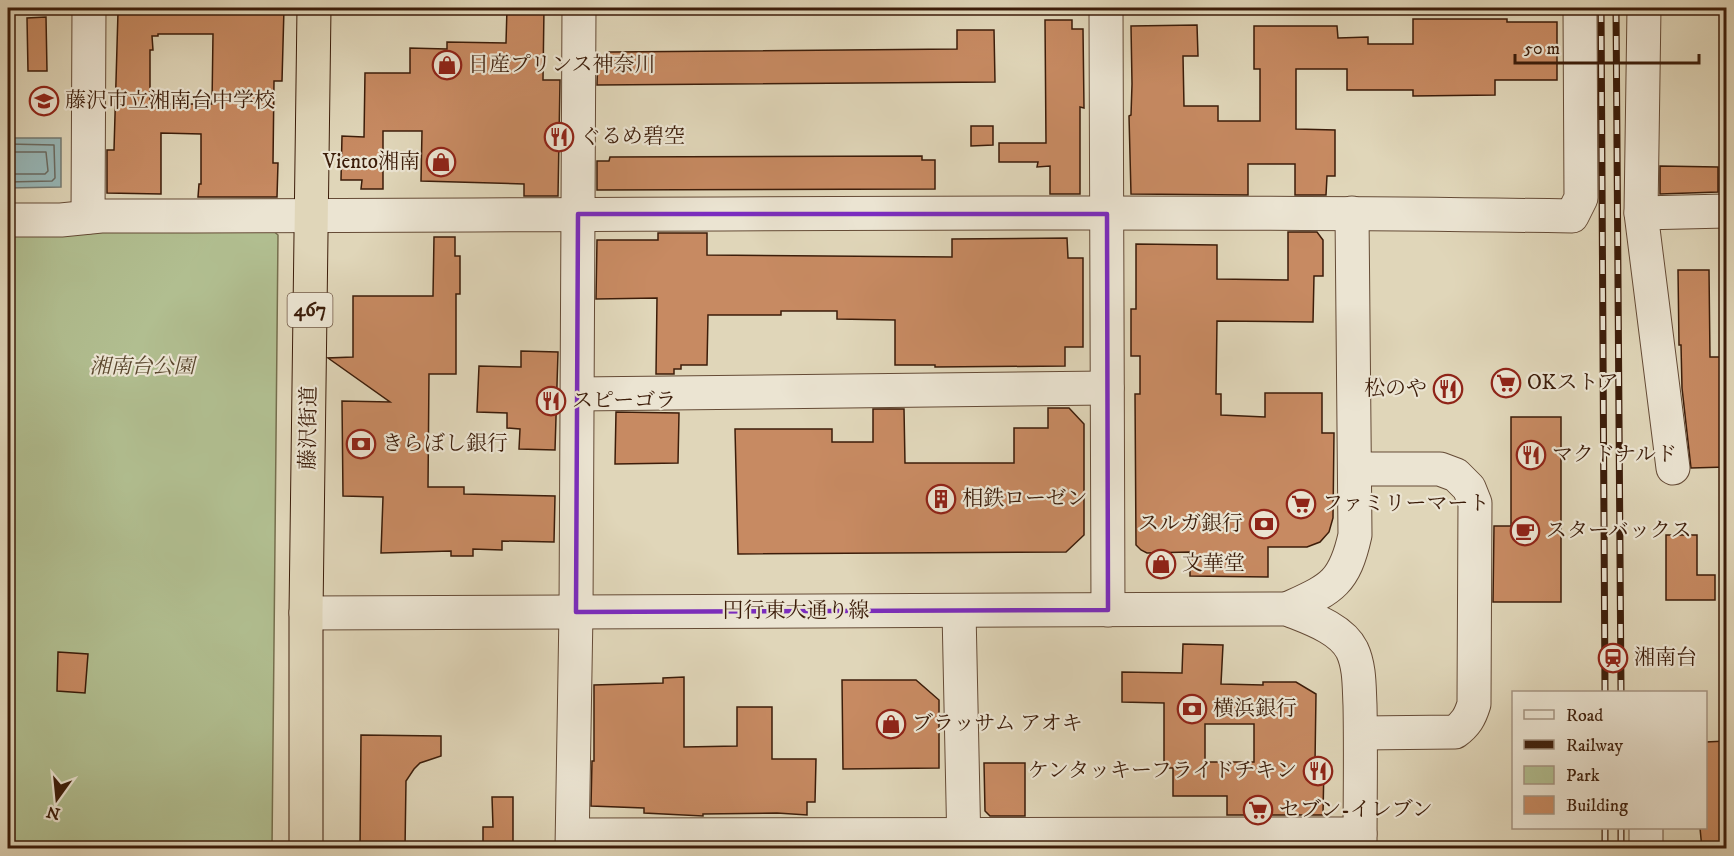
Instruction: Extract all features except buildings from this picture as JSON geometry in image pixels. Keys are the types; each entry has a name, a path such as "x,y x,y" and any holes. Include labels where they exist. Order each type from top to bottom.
{"highway":[{"name":"藤沢街道","path":"306,849 306,613 314,8"}],"street":[{"path":"88,217 89,8"},
{"path":"579,8 573,842 1360,841 1361,733 1358,669 1352,649 1336,633 1315,620 1287,609"},
{"path":"1106,8 1108,610"},
{"path":"8,220 61,220 88,217 578,214 1352,213 1572,216 1581,198 1580,8"},
{"path":"1644,8 1641,213 1672,468"},
{"path":"1641,213 1726,211"},
{"path":"1287,609 1326,591 1340,576 1350,556 1355,535 1352,213"},
{"path":"577,394 1107,388"},
{"path":"1356,469 1440,469 1456,476 1469,488 1474,503 1474,704 1470,717 1465,725 1455,732 1361,733"},
{"name":"円行東大通り線","path":"306,613 1287,609"},
{"path":"959,611 964,841"},
{"path":"1646,829 1646,849"}],"highlighted area":[{"path":"578,214 1107,214 1108,610 576,612"}],"green space":[{"name":"湘南台公園","path":"271,229 278,235 272,848 8,848 8,233"}],"water":[{"path":"8,138 61,138 61,187 8,188"}],"railway":[{"path":"1601,8 1605,691"},
{"path":"1616,8 1621,691"},
{"path":"1605,829 1605,848"},
{"path":"1621,829 1621,848"}],"place":[{"name":"日産プリンス神奈川","path":"447,65"},
{"name":"藤沢市立湘南台中学校","path":"44,101"},
{"name":"ぐるめ碧空","path":"559,137"},
{"name":"Viento湘南","path":"441,162"},
{"name":"OKストア","path":"1506,383"},
{"name":"松のや","path":"1448,389"},
{"name":"スピーゴラ","path":"551,401"},
{"name":"きらぼし銀行","path":"361,444"},
{"name":"マクドナルド","path":"1531,455"},
{"name":"相鉄ローゼン","path":"941,499"},
{"name":"ファミリーマート","path":"1301,504"},
{"name":"スルガ銀行","path":"1264,524"},
{"name":"スターバックス","path":"1525,531"},
{"name":"文華堂","path":"1161,564"},
{"name":"湘南台","path":"1613,658"},
{"name":"横浜銀行","path":"1192,709"},
{"name":"ブラッサム アオキ","path":"891,724"},
{"name":"ケンタッキーフライドチキン","path":"1318,771"},
{"name":"セブン-イレブン","path":"1258,810"}]}
